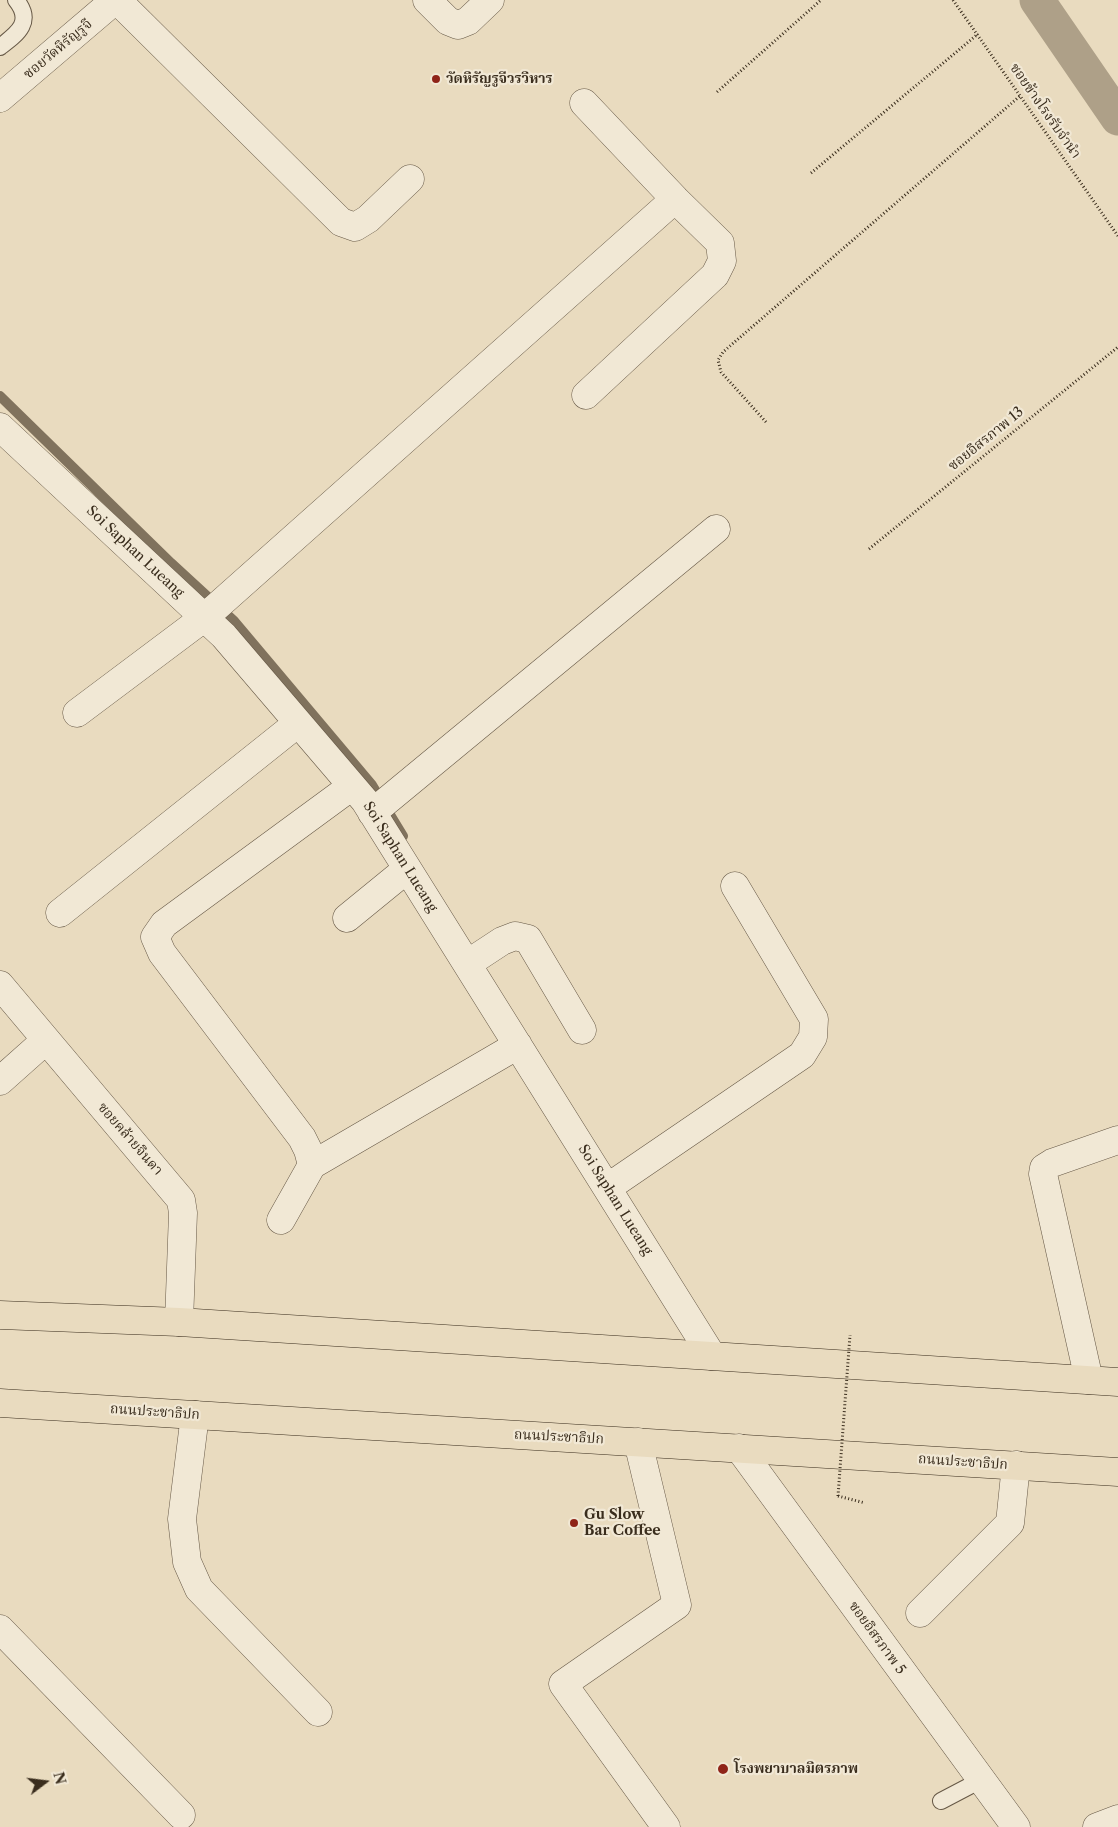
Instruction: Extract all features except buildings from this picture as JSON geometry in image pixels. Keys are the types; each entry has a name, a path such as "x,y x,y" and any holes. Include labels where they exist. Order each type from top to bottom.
{"main road":[{"path":"0,1315 179,1322 1118,1382"},
{"name":"ถนนประชาธิปก","path":"0,1403 1118,1472"}],"street":[{"name":"ซอยวัดหิรัญรูจี","path":"0,98 116,0"},
{"path":"116,0 341,222 355,227 368,219 410,179"},
{"path":"427,0 448,21 458,25 468,22 490,0"},
{"path":"584,103 675,199 720,243 722,262 716,275 586,395"},
{"path":"76,713 205,617 675,199"},
{"name":"Soi Saphan Lueang","path":"4,438 224,636 365,801 712,1356"},
{"path":"372,813 716,530"},
{"path":"60,913 298,723"},
{"path":"312,1165 302,1138 162,953 155,937 164,924 352,786"},
{"path":"348,918 407,869"},
{"path":"607,1188 802,1055 813,1037 814,1019 735,886"},
{"path":"467,964 502,941 516,936 528,939 582,1030"},
{"name":"ซอยคล้ายจินดา","path":"0,985 181,1200 183,1213 179,1322"},
{"path":"0,1081 46,1040"},
{"path":"280,1220 312,1165 518,1045"},
{"path":"1090,1380 1043,1174 1044,1168 1052,1163 1118,1140"},
{"path":"195,1415 182,1519 187,1562 200,1589 318,1712"},
{"path":"638,1442 677,1605 563,1684 666,1827"},
{"name":"ซอยอิสรภาพ 5","path":"739,1448 1016,1827"},
{"path":"920,1613 1010,1523 1016,1466"},
{"path":"0,1629 181,1816"},
{"path":"1097,1827 1118,1819"}],"lane":[{"path":"0,48 20,32 23,9 16,0"},
{"path":"942,1801 981,1780"}],"path":[{"path":"717,92 821,0"},
{"name":"ซอยข้างโรงรับจำนำ","path":"954,0 1118,236"},
{"path":"811,173 978,34"},
{"path":"766,422 721,372 718,360 723,352 1020,96"},
{"name":"ซอยอิสรภาพ 13","path":"869,549 1118,347"},
{"path":"850,1335 838,1496 865,1503"}],"waterway":[{"path":"1037,0 1118,118"},
{"path":"0,396 171,563 234,621 372,785 403,836"}],"place":[{"name":"วัดหิรัญรูจีวรวิหาร","path":"436,79"},
{"name":"Gu Slow Bar Coffee","path":"574,1523"},
{"name":"โรงพยาบาลมิตรภาพ","path":"723,1769"}]}
